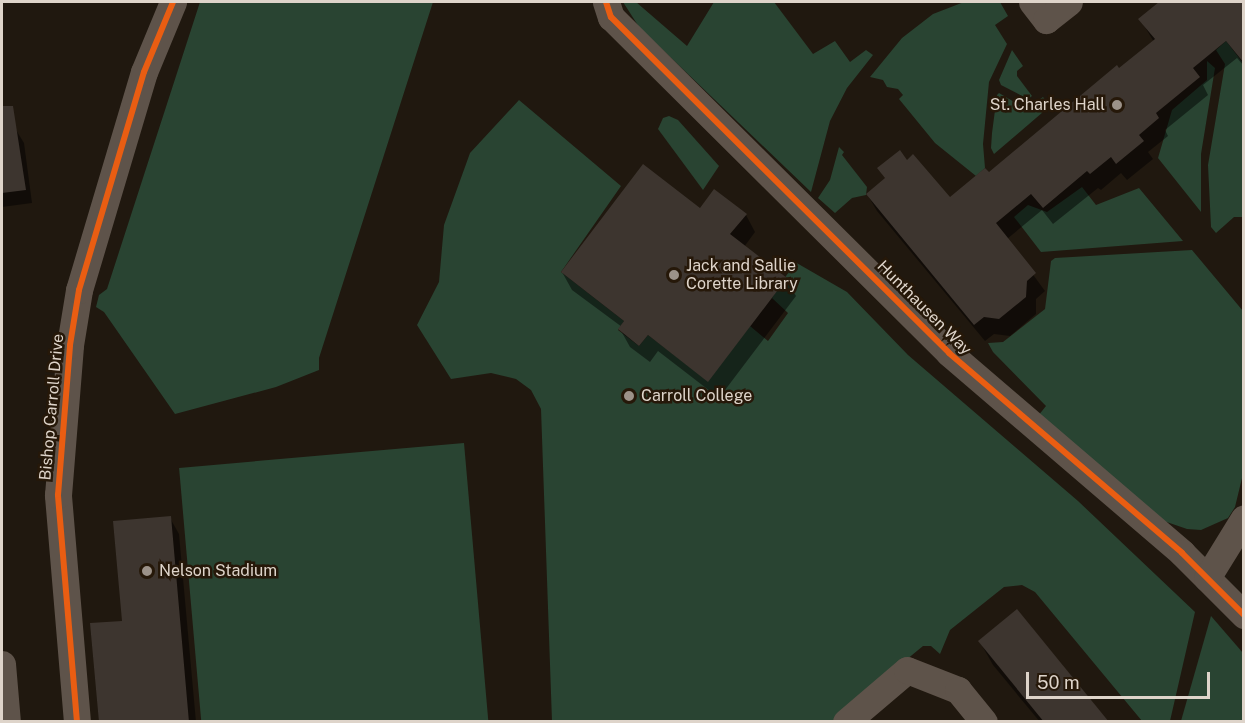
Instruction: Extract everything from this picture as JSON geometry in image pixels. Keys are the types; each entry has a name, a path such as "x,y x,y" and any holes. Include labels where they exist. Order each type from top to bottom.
{"street":[{"name":"Bishop Carroll Drive","path":"77,722 58,495 70,345 80,290 141,83 173,2"},
{"name":"Hunthausen Way","path":"606,2 611,17 949,353 1182,553 1244,615"},
{"path":"1032,2 1046,20 1069,2"},
{"path":"1207,579 1244,518"},
{"path":"2,664 7,722"},
{"path":"846,722 907,670 958,690 984,722"}],"green space":[{"path":"200,2 433,2 319,358 319,370 276,387 175,414 104,312 96,307 99,295 107,289"},
{"path":"623,2 636,2 687,46 714,2 774,2 813,54 835,41 850,62 866,50 873,55 847,88 830,121 811,192 639,27"},
{"path":"964,2 1000,2 1008,16 995,25 1007,44 989,82 983,144 985,168 976,176 935,143 899,99 903,95 898,89 887,87 883,80 870,77 902,38 933,14"},
{"path":"1226,41 1243,63 1243,217 1234,217 1216,233 1211,227 1208,165 1225,64 1216,50"},
{"path":"1012,50 1023,66 1017,71 1017,76 1032,96 1028,99 1001,85 999,80"},
{"path":"1207,61 1215,68 1201,154 1201,212 1158,158 1172,110 1207,80"},
{"path":"999,93 1026,109 1043,97 1050,106 994,154 991,148 992,133"},
{"path":"519,100 621,186 561,272 624,321 618,330 639,346 648,335 708,381 750,326 768,341 788,313 772,298 795,262 847,292 908,355 1078,501 1195,612 1170,721 1142,721 1035,592 1022,585 1004,587 950,630 940,654 931,646 923,646 832,721 552,721 541,409 531,390 516,379 491,373 451,379 417,325 439,282 444,225 470,153"},
{"path":"669,116 678,120 719,166 703,190 658,129 663,118"},
{"path":"839,147 844,152 842,155 867,187 866,195 852,198 835,213 818,198 830,180"},
{"path":"1082,187 1096,205 1139,188 1183,241 1041,252 1014,217 1028,205 1047,212"},
{"path":"1192,250 1243,311 1243,474 1235,507 1228,518 1201,530 1187,529 1158,519 1038,416 1046,406 993,352 988,343 1003,342 1045,309 1051,261 1055,258"},
{"path":"464,443 488,721 201,722 179,468"},
{"path":"1211,616 1243,653 1243,721 1181,721"}],"building":[{"path":"1159,2 1244,2 1244,63 1226,41 1193,68 1200,77 1156,113 1159,118 1139,135 1144,141 1116,164 1111,157 1090,174 1087,171 1043,208 1031,194 996,223 1036,273 1027,281 1026,297 999,319 984,317 974,325 866,194 885,178 877,168 900,150 907,160 913,154 950,197 985,168 989,172 1117,65 1119,68 1155,39 1138,19"},
{"path":"2,106 13,106 26,190 2,193"},
{"name":"Jack and Sallie Corette Library","path":"643,164 700,208 714,189 747,214 730,234 787,278 708,382 648,335 639,346 618,329 624,321 561,272"},
{"name":"Nelson Stadium","path":"171,516 189,722 99,722 90,623 122,621 113,521"},
{"path":"1017,609 1109,722 1044,722 978,641"}],"cycle path":[{"path":"77,722 58,495 70,345 79,290 144,72 173,2"},
{"path":"606,2 611,17 949,353 1182,553 1244,615"}],"place":[{"name":"St. Charles Hall","path":"1117,105"},
{"name":"Jack and Sallie Corette Library","path":"674,275"},
{"name":"Carroll College","path":"629,396"},
{"name":"Nelson Stadium","path":"147,571"}]}
